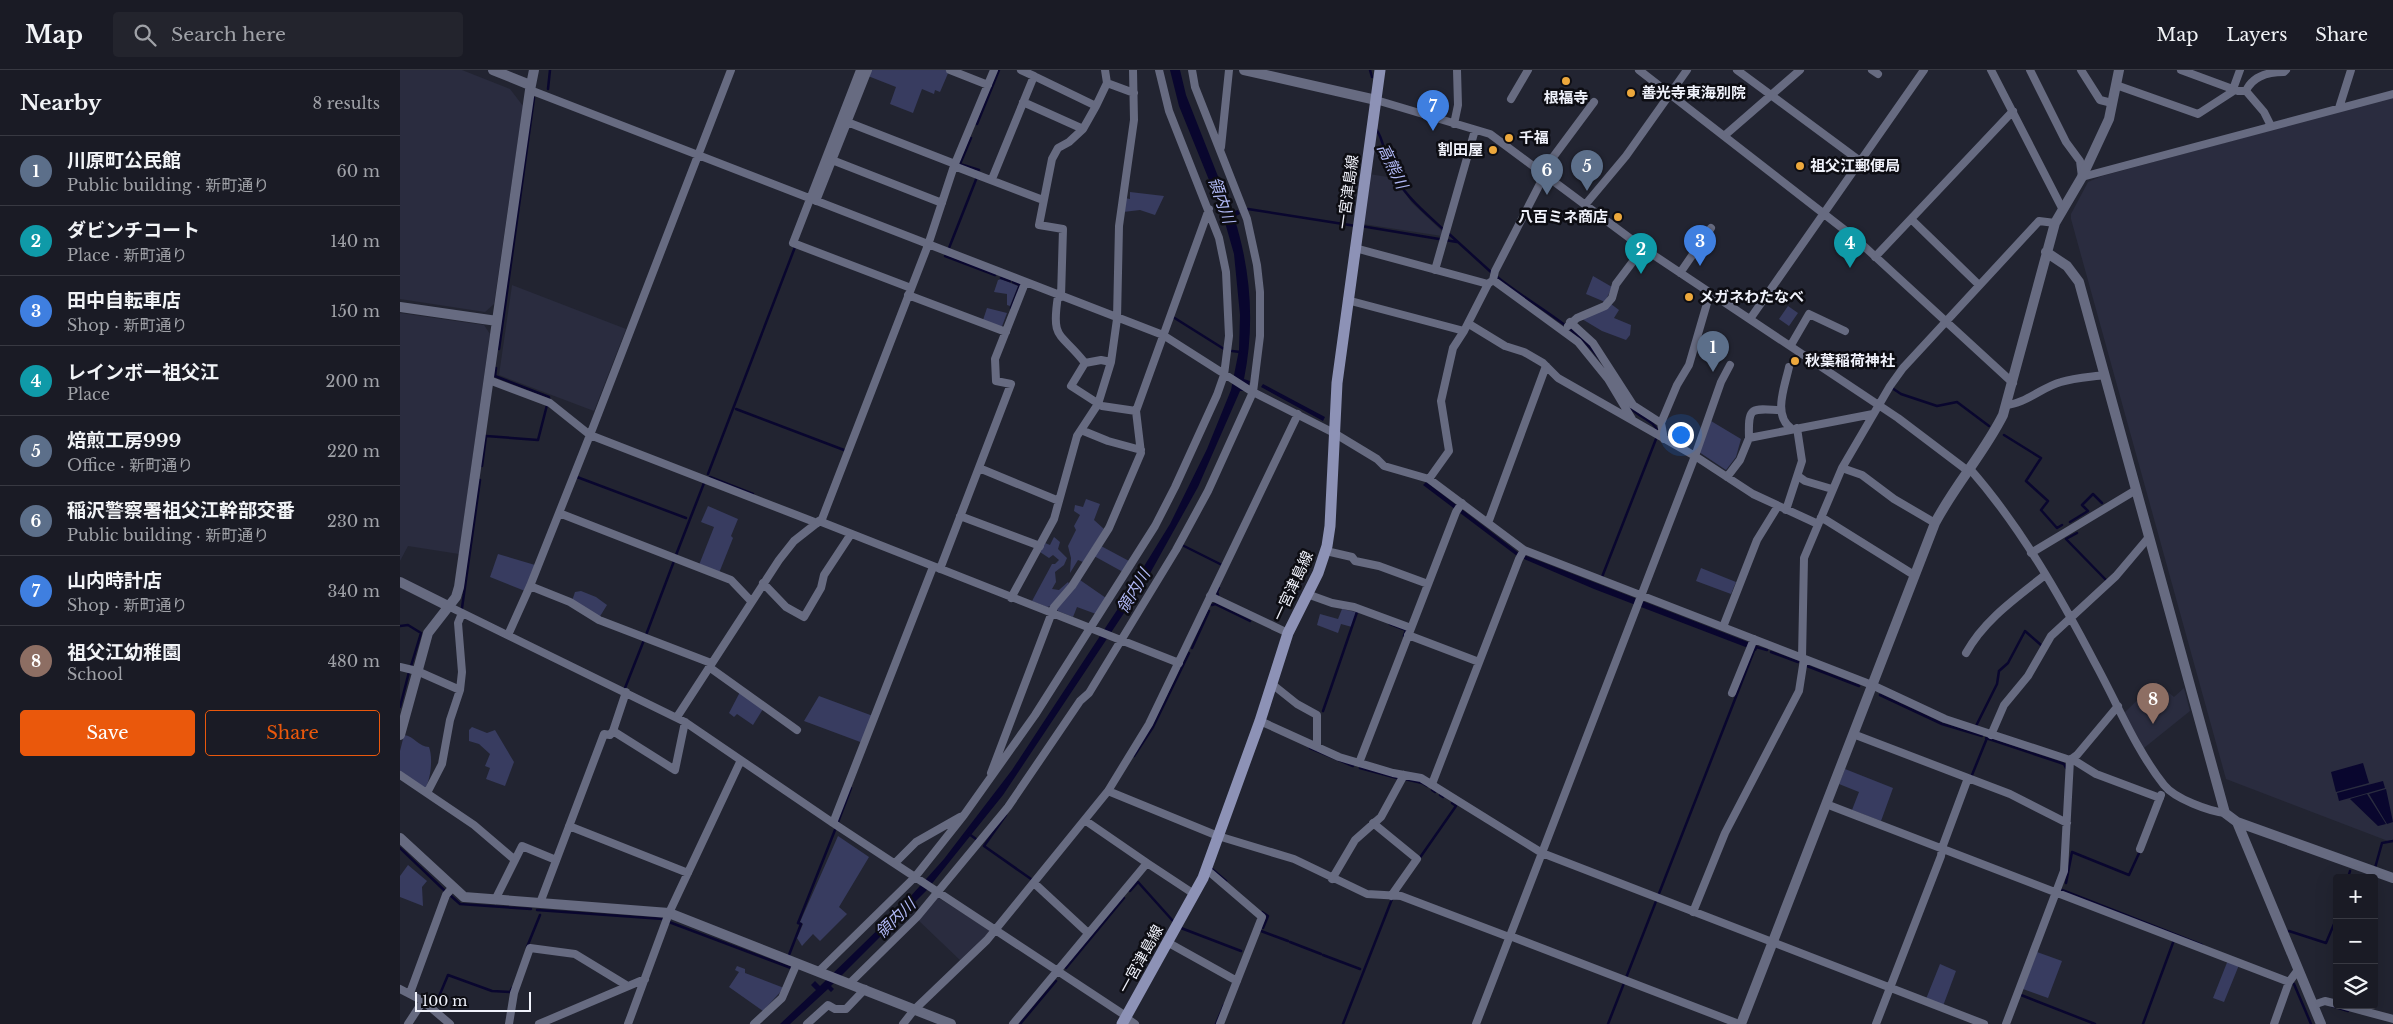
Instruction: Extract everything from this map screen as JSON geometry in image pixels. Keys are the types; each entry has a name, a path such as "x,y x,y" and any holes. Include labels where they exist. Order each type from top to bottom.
{"main road":[{"name":"一宮津島線","path":"1127,1020 1206,869 1260,721 1288,633 1326,550 1330,526 1337,383 1380,70"}],"street":[{"path":"493,70 530,88 698,156 1117,319 1163,335 1252,392 1334,433 1377,459 1384,466 1428,479 1459,507 1488,523 1522,554 1639,600 1723,627 1752,643 1803,658 1872,685 1945,720 2071,760 2096,774 2160,798"},
{"path":"400,735 428,633 456,597 459,588 534,70"},
{"path":"508,635 530,586 590,435 731,70"},
{"path":"860,70 832,160 793,243 1006,332"},
{"path":"813,200 844,121 868,70"},
{"path":"950,70 988,85"},
{"path":"677,717 763,583 794,541 822,519 928,245 954,165 994,70"},
{"path":"1022,70 1096,106"},
{"path":"1085,362 1058,333 1055,326 1059,296 1063,229 1039,224 1052,159 1058,148 1070,142 1083,129 1107,83 1105,70"},
{"path":"1011,598 1054,519 1069,462 1081,430 1098,404 1111,362 1117,319 1119,226 1134,120 1133,70"},
{"path":"820,971 917,878 1035,716 1155,526 1197,442 1225,375 1230,336 1226,272 1219,238 1169,111 1159,70"},
{"path":"849,983 936,891 1008,807 1080,701 1094,686 1119,640 1176,550 1208,491 1252,392 1260,336 1257,265 1247,219 1195,87 1192,70"},
{"path":"1220,149 1229,70"},
{"path":"1244,70 1376,100 1490,134 1643,248 1898,418 1969,470 1986,487 2072,618 2142,750 2165,786 2172,793 2211,811 2226,813 2237,822 2393,878"},
{"path":"1454,124 1458,105 1457,70"},
{"path":"1511,99 1528,70"},
{"path":"1639,70 1875,257 2013,383"},
{"path":"1585,206 1626,156 1686,70"},
{"path":"1737,70 1860,161"},
{"path":"1724,136 1800,70"},
{"path":"1750,319 1924,70"},
{"path":"1991,70 2063,210"},
{"path":"2030,70 2066,142 2080,161 2082,177"},
{"path":"2081,70 2100,100 2112,104"},
{"path":"1108,791 1218,836 1294,859 1332,879 1367,894 1401,896 1740,1024 1935,523 1950,495 1997,427 2006,405 2055,223 2082,177 2106,126 2119,70"},
{"path":"2181,70 2233,89 2246,91 2264,112 2271,126"},
{"path":"2116,85 2198,114 2232,92 2240,70"},
{"path":"2246,91 2261,75 2270,72 2284,72 2286,70"},
{"path":"2339,108 2351,70"},
{"path":"992,179 1034,76"},
{"path":"1107,83 1134,93"},
{"path":"2082,177 2393,94"},
{"path":"1023,102 1083,129"},
{"path":"1428,479 1449,451 1441,401 1453,348 1493,278 1543,173 1594,102"},
{"path":"1875,257 2013,111"},
{"path":"844,121 1043,200"},
{"path":"1435,270 1475,130"},
{"path":"832,160 942,203"},
{"path":"987,784 1054,607 1072,586 1108,528 1141,453 1136,411 1209,209"},
{"path":"1911,219 1979,285"},
{"path":"1693,912 1729,824 1798,691 1803,658 1803,563 1819,520 1842,468 1878,406 1903,368 2038,221 2055,223"},
{"path":"1680,273 1711,228"},
{"path":"1355,248 1435,270 1493,278 1592,343 1633,404 1662,423"},
{"path":"1567,327 1605,306 1612,298 1616,284 1643,248"},
{"path":"2046,252 2067,266 2079,282 2226,813"},
{"path":"834,823 936,568 960,516 1011,384 996,381 995,359 1025,283"},
{"path":"1664,438 1662,423 1677,385 1689,364 1710,293"},
{"path":"1347,300 1466,327 1505,346 1524,352 1546,366 1558,378 1695,456 1753,494 1782,508 1819,520 1914,576"},
{"path":"400,307 497,320"},
{"path":"1791,345 1809,314 1845,331"},
{"path":"1567,327 1608,379 1633,420"},
{"path":"1085,362 1101,360 1111,362"},
{"path":"1085,362 1071,386 1098,404 1116,410 1136,411"},
{"path":"1476,1024 1695,456 1721,382 1730,365"},
{"path":"1488,523 1546,366"},
{"path":"1789,367 1781,410 1785,424 1794,428"},
{"path":"2006,405 2015,404 2035,392 2060,382 2104,375"},
{"path":"489,380 550,403 590,435 851,534 1179,663"},
{"path":"1727,477 1740,460 1749,438 1748,416 1750,413 1757,409 1781,410"},
{"path":"903,1024 914,1010 995,930 1086,821 1108,791 1149,724 1298,414"},
{"path":"1749,438 1874,414"},
{"path":"1723,627 1757,540 1782,508 1798,476 1802,460 1794,428"},
{"path":"1081,430 1108,441 1141,450"},
{"path":"979,468 1059,501"},
{"path":"1842,468 1862,475 1894,499 1935,523"},
{"path":"1798,476 1805,481 1832,489"},
{"path":"2031,553 2136,490"},
{"path":"1359,763 1459,507"},
{"path":"559,513 731,580 751,601"},
{"path":"960,516 1040,546"},
{"path":"763,583 786,607 804,617 821,588 824,575 851,534"},
{"path":"1991,734 2004,705 2028,676 2051,636 2116,576 2149,537"},
{"path":"1326,550 1352,557 1355,561 1379,566 1428,584"},
{"path":"1432,784 1522,554"},
{"path":"1966,653 1974,638 1994,617 2045,576"},
{"path":"400,582 677,717 895,864 1057,970 1127,1020"},
{"path":"530,586 570,602 599,620 710,665 797,730"},
{"path":"1307,594 1332,603 1354,607 1479,662"},
{"path":"1210,596 1288,633"},
{"path":"427,793 442,764 450,720 460,690 462,672 458,623 462,613"},
{"path":"1732,693 1752,643"},
{"path":"400,667 460,690"},
{"path":"1272,684 1297,704 1317,715 1317,747"},
{"path":"540,903 604,734 610,734 613,731 626,692"},
{"path":"2006,1024 2064,871 2071,760 2118,706"},
{"path":"1260,721 1317,747 1359,763 1421,778 1542,853 1984,1024"},
{"path":"613,731 675,770 685,722"},
{"path":"1853,734 2010,794 2066,823"},
{"path":"628,1024 669,913 741,760"},
{"path":"1332,879 1350,847 1381,817 1404,774"},
{"path":"400,775 474,826 515,860"},
{"path":"1876,1024 1941,856 1942,848 1968,778"},
{"path":"2140,849 2165,786"},
{"path":"1826,804 2289,982"},
{"path":"895,864 916,842 964,815"},
{"path":"1086,821 1194,894"},
{"path":"2237,822 2321,1024"},
{"path":"1374,823 1417,859 1391,896"},
{"path":"569,826 688,872"},
{"path":"400,838 464,898 669,913 951,1024"},
{"path":"495,900 522,846 556,860"},
{"path":"1013,1024 1147,862"},
{"path":"1206,869 1262,917 1220,1024"},
{"path":"1034,883 1088,933"},
{"path":"410,993 446,895 453,888"},
{"path":"1167,942 1237,982"},
{"path":"509,1024 514,993 530,948 575,954 626,985"},
{"path":"754,1024 782,998 797,963"},
{"path":"2274,1024 2289,982 2298,970"},
{"path":"539,1024 626,985 645,979"},
{"path":"400,989 423,1001 450,1024"},
{"path":"807,1024 828,1005 835,1009 846,1009 865,989"},
{"path":"408,1024 423,1001"},
{"path":"2313,1006 2325,1001 2333,1003"},
{"path":"2355,1009 2393,1019"}],"shaded area":[{"path":"400,70 462,70 510,89 523,106 494,304 485,312 400,299"},
{"path":"870,70 949,71 940,92 935,90 934,94 922,89 913,113 890,104 896,87 868,76"},
{"path":"2393,97 2393,840 2388,841 2226,779 2071,214 2088,182 2102,176"},
{"path":"1369,174 1394,178 1412,203 1443,232 1442,236 1363,224"},
{"path":"1130,192 1164,196 1155,215 1140,210 1123,212 1125,198 1130,199"},
{"path":"1593,276 1612,287 1605,302 1586,294"},
{"path":"1001,279 1018,286 1010,306 1007,305 1007,294 994,292 998,280"},
{"path":"512,285 626,329 594,411 499,375"},
{"path":"1611,304 1619,310 1614,318 1631,325 1630,335 1626,340 1602,331 1582,319"},
{"path":"1788,306 1798,313 1789,326 1779,319"},
{"path":"987,308 1007,313 1001,329 983,320"},
{"path":"400,313 484,325 490,334 459,554 408,546 400,561"},
{"path":"1711,421 1741,439 1736,457 1726,470 1699,452"},
{"path":"1086,499 1100,504 1094,520 1104,529 1083,562 1078,560 1070,573 1071,558 1068,546 1076,530 1074,526 1080,515 1074,511 1075,505 1083,507"},
{"path":"708,506 738,519 731,536 733,538 719,573 699,565 714,527 701,522"},
{"path":"1054,537 1060,542 1058,549 1067,558 1064,565 1055,572 1056,582 1052,589 1059,590 1068,582 1070,585 1051,606 1047,607 1032,601 1052,564 1059,560 1053,555 1049,558 1040,552 1045,543 1050,545"},
{"path":"1101,546 1129,561 1123,572 1094,556"},
{"path":"498,554 535,565 525,591 490,577"},
{"path":"1701,568 1736,582 1731,594 1696,581"},
{"path":"1080,580 1106,598 1096,614 1077,607 1073,617 1058,611 1056,608"},
{"path":"581,591 596,597 607,605 599,618 572,601 575,592"},
{"path":"1342,609 1356,612 1352,627 1341,624 1338,633 1317,625 1320,614 1338,619"},
{"path":"2156,682 2174,697 2184,688 2190,711 2144,748 2124,713"},
{"path":"740,692 763,709 753,725 737,714 734,717 729,713"},
{"path":"819,696 873,716 863,743 804,721"},
{"path":"472,727 487,733 495,730 514,762 505,786 486,779 490,768 485,766 490,754 479,744 469,741 469,730"},
{"path":"404,735 411,737 425,747 429,747 431,768 425,789 400,772 400,751"},
{"path":"1845,769 1893,788 1881,821 1852,810 1859,792 1839,784"},
{"path":"838,836 869,857 839,907 847,914 820,941 813,934 802,946 797,938 803,924 800,922"},
{"path":"408,865 427,881 422,887 423,906 400,897 400,876"},
{"path":"937,897 990,930 991,933 962,962 917,919"},
{"path":"2037,952 2062,961 2048,998 2023,989"},
{"path":"2228,960 2239,965 2224,1002 2213,998"},
{"path":"1940,964 1956,971 1943,1006 1926,999"},
{"path":"737,966 745,969 745,973 784,988 763,1011 729,987 739,972 735,970"}],"water":[{"name":"領内川","path":"1170,70 1180,70 1186,95 1232,212 1238,210 1240,214 1234,217 1248,277 1250,298 1249,338 1244,379 1250,381 1247,391 1240,391 1198,487 1148,577 1003,795 926,891 831,986 834,989 831,992 828,989 790,1024 780,1024 816,990 811,985 815,981 820,986 901,907 944,859 1012,770 1119,607 1170,524 1207,449 1231,390 1239,350 1240,315 1234,254 1222,212 1179,106"},
{"path":"1263,384 1325,417 1323,421 1261,387"},
{"path":"1426,482 1519,553 1758,646 1756,651 1594,589 1517,556 1423,485"},
{"path":"2363,763 2369,783 2336,792 2331,772"},
{"path":"2383,781 2385,788 2339,801 2337,793"},
{"path":"2386,789 2393,822 2387,824 2369,794"},
{"path":"2367,794 2386,824 2378,826 2350,799"}],"waterway":[{"path":"548,89 550,70"},
{"path":"977,124 999,70"},
{"name":"高熊川","path":"1370,70 1372,77"},
{"path":"499,349 534,98"},
{"name":"高熊川","path":"1376,129 1381,138 1389,165 1406,193 1444,230"},
{"path":"971,138 960,164 979,170"},
{"path":"949,248 977,177"},
{"path":"1248,209 1356,226"},
{"path":"1361,226 1457,242"},
{"path":"1448,233 1492,273"},
{"path":"708,474 795,247"},
{"path":"945,256 995,275"},
{"path":"1496,276 1564,324 1599,358"},
{"path":"1001,278 1010,281"},
{"path":"1011,308 1020,285 1013,282"},
{"path":"1173,317 1224,349"},
{"path":"1232,351 1240,352"},
{"path":"496,368 495,376 549,397 549,399"},
{"path":"1892,388 1901,394 1937,406 1957,402 1989,426"},
{"path":"482,466 486,436 538,440 547,405"},
{"path":"1628,405 1653,424 1658,432"},
{"path":"736,409 844,450"},
{"path":"2004,435 2041,458 2026,481 2048,501 2041,510 2057,528 2062,525"},
{"path":"1602,577 1656,439"},
{"path":"577,477 686,518"},
{"path":"710,477 753,494"},
{"path":"462,608 480,480"},
{"path":"676,555 704,483"},
{"path":"2070,522 2088,511 2082,505 2093,494 2102,503"},
{"path":"2077,533 2066,539 2106,580"},
{"path":"1182,545 1222,565"},
{"path":"646,635 674,561"},
{"path":"1218,595 1219,588"},
{"path":"1212,605 1215,604 1250,621"},
{"path":"1192,648 1209,611"},
{"path":"1323,711 1357,612"},
{"path":"1390,624 1406,630 1404,636"},
{"path":"400,626 408,625 421,633 411,666"},
{"path":"1976,726 1997,684 1999,671 2008,663 2025,631 2041,645"},
{"path":"625,688 645,640"},
{"path":"1756,647 1767,650"},
{"path":"1608,1024 1755,648"},
{"path":"1771,652 1798,662"},
{"path":"1134,756 1153,727 1189,653"},
{"path":"1807,666 1859,686"},
{"path":"400,707 409,672"},
{"path":"1880,695 1942,724 1982,736"},
{"path":"1986,738 2064,764 2066,768"},
{"path":"1972,775 1987,738"},
{"path":"1310,748 1353,766"},
{"path":"1360,768 1397,778"},
{"path":"1405,779 1427,786"},
{"path":"838,822 851,788"},
{"path":"1419,859 1456,806 1452,803"},
{"path":"1006,815 984,846 1031,879"},
{"path":"789,955 801,924 798,923 835,830"},
{"path":"969,834 976,839"},
{"path":"2375,868 2382,843 2393,841"},
{"path":"400,848 445,891"},
{"path":"2066,883 2072,852 2129,875 2140,851"},
{"path":"1212,869 1226,881"},
{"path":"1130,891 1138,882 1173,921"},
{"path":"2062,890 2202,945"},
{"path":"451,896 460,904 531,909"},
{"path":"1066,968 1124,898"},
{"path":"1343,1024 1392,899"},
{"path":"537,910 663,919"},
{"path":"1262,912 1268,916 1263,928"},
{"path":"527,947 540,915"},
{"path":"2289,931 2326,943 2336,919"},
{"path":"669,922 791,968"},
{"path":"1181,928 1241,951"},
{"path":"1261,931 1288,941"},
{"path":"2143,1024 2174,940"},
{"path":"1290,942 1321,954"},
{"path":"1323,955 1360,969"},
{"path":"435,1006 448,975 492,991 510,992 512,988"},
{"path":"1020,1024 1056,981"},
{"path":"2294,984 2311,1024"},
{"path":"2021,995 2095,1024"},
{"path":"1216,1024 1224,1005"},
{"path":"2332,1006 2348,1011"}],"place":[{"name":"根福寺","path":"1566,81"},
{"name":"善光寺東海別院","path":"1631,93"},
{"name":"山内時計店","path":"1433,131"},
{"name":"千福","path":"1509,138"},
{"name":"割田屋","path":"1493,150"},
{"name":"祖父江郵便局","path":"1800,166"},
{"name":"焙煎工房999","path":"1587,191"},
{"name":"稲沢警察署祖父江幹部交番","path":"1547,195"},
{"name":"八百ミネ商店","path":"1618,217"},
{"name":"田中自転車店","path":"1700,266"},
{"name":"レインボー祖父江","path":"1850,268"},
{"name":"ダビンチコート","path":"1641,274"},
{"name":"メガネわたなべ","path":"1689,297"},
{"name":"秋葉稲荷神社","path":"1795,361"},
{"name":"川原町公民館","path":"1713,372"},
{"name":"祖父江幼稚園","path":"2153,724"}]}
